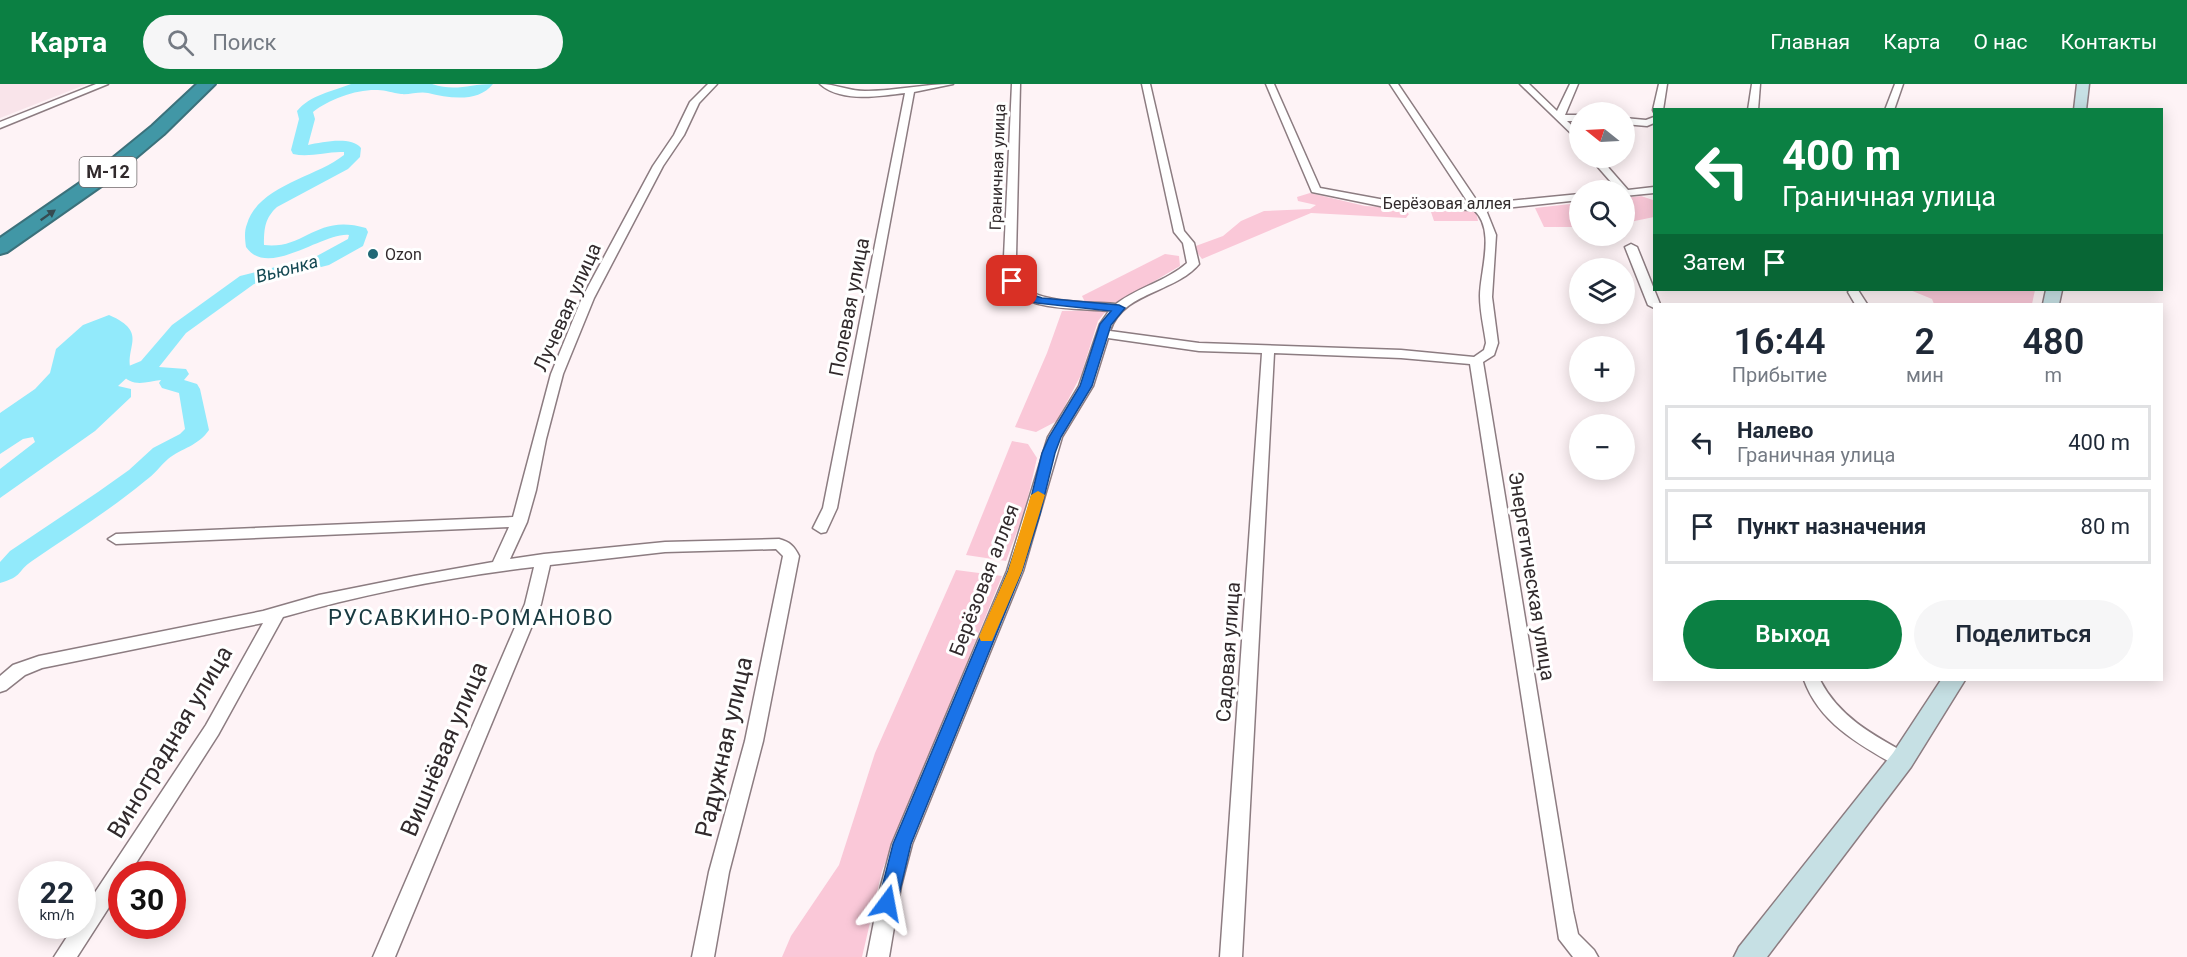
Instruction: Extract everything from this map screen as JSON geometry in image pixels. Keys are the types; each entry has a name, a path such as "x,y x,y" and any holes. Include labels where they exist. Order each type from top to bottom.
{"highway":[{"name":"М-12","path":"0,231 121,142 188,84"},
{"name":"М-12","path":"0,248 100,178 158,130 207,84"}],"main road":[{"path":"2080,108 2084,84"},
{"path":"1749,957 1902,760 1952,681"}],"street":[{"path":"0,125 105,84"},
{"name":"Лучевая улица","path":"499,566 519,522 557,374 588,298 658,166 679,135 695,102 713,84"},
{"path":"824,84 831,89 844,92 883,93 949,84"},
{"name":"Граничная улица","path":"1016,84 1010,256 1012,281 1029,297 1041,301 1119,308"},
{"name":"Берёзовая аллея","path":"878,957 891,886 902,844 1015,571 1033,514 1048,453 1055,437 1086,386 1106,324 1129,300 1183,273 1193,264 1188,243 1179,232 1146,84"},
{"name":"Берёзовая аллея","path":"1270,84 1316,190 1364,202 1476,207 1569,198"},
{"path":"1103,334 1189,346 1401,354 1476,361 1490,352 1492,343 1486,297 1491,235 1483,213 1476,207 1394,84"},
{"path":"1524,84 1569,128"},
{"path":"1559,118 1574,84"},
{"path":"1658,108 1663,84"},
{"path":"1753,108 1756,84"},
{"path":"1890,108 1899,84"},
{"name":"Полевая улица","path":"821,528 830,508 910,91"},
{"path":"1559,118 1569,118"},
{"path":"1635,122 1647,123 1653,120"},
{"path":"1604,168 1614,180"},
{"path":"1635,191 1653,190"},
{"path":"1631,247 1653,303"},
{"path":"1854,292 1860,303"},
{"name":"Садовая улица","path":"1231,957 1268,350"},
{"name":"Энергетическая улица","path":"1476,361 1563,911 1569,939 1587,957"},
{"path":"116,539 519,522"},
{"name":"Радужная улица","path":"544,559 665,547 779,544 788,549 791,556 756,729 719,872 703,957"},
{"path":"0,686 19,670 39,662 277,614 319,601 544,559"},
{"name":"Вишнёвая улица","path":"384,957 533,604 544,559"},
{"name":"Виноградная улица","path":"65,957 212,730 277,614"},
{"path":"1812,681 1820,700 1833,715 1868,741 1902,760"}],"shaded area":[{"path":"0,84 87,84 0,118"},
{"path":"1310,193 1365,206 1401,208 1409,214 1406,218 1311,213 1202,259 1193,247 1223,236 1241,221 1264,211 1310,209 1316,205 1298,201 1297,197"},
{"path":"1641,196 1653,200 1653,217 1635,221 1635,197"},
{"path":"1569,204 1569,227 1544,227 1535,208"},
{"path":"1430,209 1476,211 1478,221 1434,221"},
{"path":"1165,254 1179,256 1180,266 1119,302 1085,302 1082,296"},
{"path":"1912,291 2035,291 2032,303 1934,303 1932,299"},
{"path":"1107,310 1098,321 1081,375 1057,421 1036,432 1015,427 1047,353 1062,311"},
{"path":"1012,441 1028,444 1037,458 1025,510 1006,561 966,555"},
{"path":"956,570 1002,576 882,871 862,957 782,957 791,936 839,865 875,753"}],"water":[{"path":"109,315 129,328 132,335 130,364 132,373 118,386 131,389 131,397 95,431 0,498 0,469 35,442 33,437 23,439 0,454 0,413 35,389 50,373 56,349 83,325"}],"waterway":[{"name":"Вьюнка","path":"0,574 7,572 19,557 138,475 161,453 188,439 197,430 189,389 170,383 178,374 163,373 137,377 132,373 149,366 179,329 247,280 322,261 356,242 359,232 341,228 326,232 292,248 262,251 255,247 256,223 261,212 284,195 329,173 352,157 353,148 329,146 299,150 307,119 305,111 316,102 357,87 379,85 402,90 430,88 438,92 458,94 472,91 486,84"}],"slow traffic":[{"path":"987,637 1015,571 1038,495"}],"place":[{"name":"Ozon","path":"373,254"}],"district":[{"name":"РУСАВКИНО-РОМАНОВО","path":"471,617"}],"route":[{"path":"887,903 902,844 1015,571 1033,514 1048,453 1055,437 1086,386 1106,324 1119,308 1041,301 1029,297 1012,281"}]}
